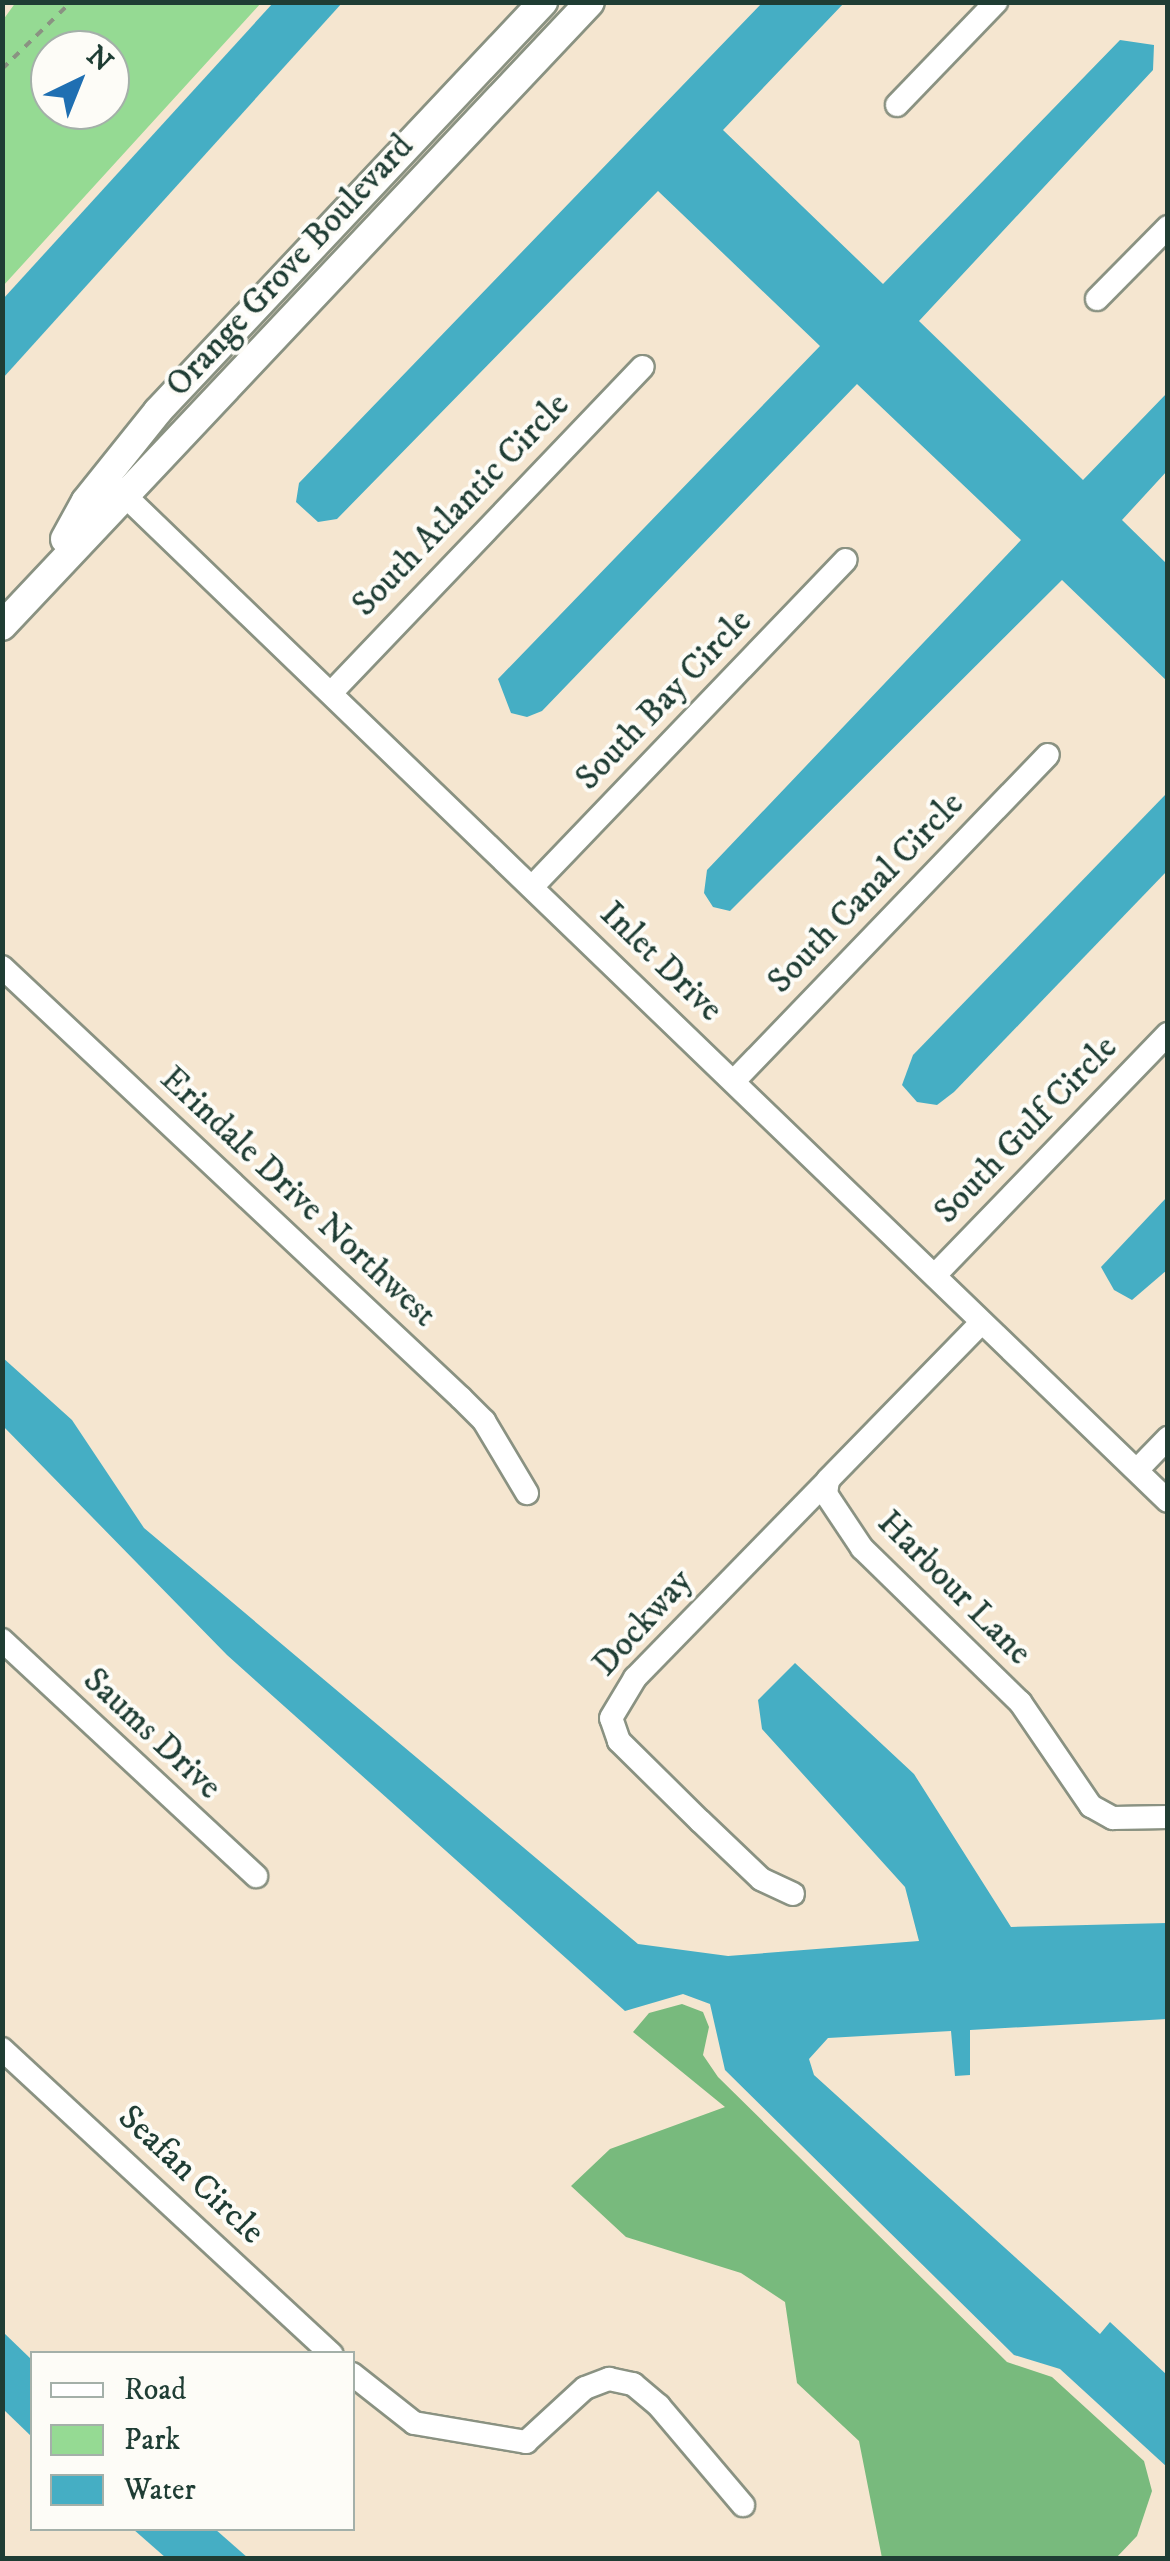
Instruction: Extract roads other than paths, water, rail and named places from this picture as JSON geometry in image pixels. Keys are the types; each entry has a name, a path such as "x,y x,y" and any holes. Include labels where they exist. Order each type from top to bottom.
{"street":[{"name":"Orange Grove Boulevard","path":"114,485 590,2"},
{"path":"896,106 996,2"},
{"name":"Orange Grove Boulevard","path":"2,626 43,580 114,485 541,4"},
{"path":"541,4 564,30"},
{"path":"1097,299 1168,226"},
{"name":"South Atlantic Circle","path":"331,693 643,367"},
{"name":"Inlet Drive","path":"114,485 1168,1501"},
{"name":"South Bay Circle","path":"532,887 846,560"},
{"name":"South Canal Circle","path":"734,1080 1048,754"},
{"name":"Erindale Drive Northwest","path":"2,967 472,1410 527,1493"},
{"name":"South Gulf Circle","path":"936,1274 1168,1034"},
{"path":"828,1480 981,1323"},
{"path":"1137,1470 1168,1438"},
{"name":"Harbour Lane","path":"828,1480 826,1494 846,1531 1020,1702 1091,1806 1113,1818 1168,1817"},
{"name":"Dockway","path":"793,1894 760,1878 700,1822 618,1741 611,1718 627,1687 828,1480"},
{"name":"Saums Drive","path":"2,1640 256,1876"},
{"name":"Seafan Circle","path":"2,2048 327,2351"},
{"path":"355,2376 414,2423 526,2442 585,2388 609,2379 633,2384 660,2406 743,2504"}],"water":[{"path":"273,3 342,3 3,378 3,299"},
{"path":"762,3 844,3 723,130 883,284 1120,40 1154,45 1153,70 919,321 1083,480 1167,393 1167,471 1122,520 1167,564 1168,682 1062,580 730,911 713,907 704,893 707,870 1021,540 857,384 542,711 527,717 511,713 498,679 820,346 658,191 337,519 318,522 296,502 299,483"},
{"path":"1167,793 1167,871 954,1092 937,1105 917,1102 902,1085 913,1055"},
{"path":"1167,1197 1167,1270 1132,1300 1114,1290 1101,1267"},
{"path":"2,1357 72,1420 144,1528 638,1944 728,1956 919,1941 905,1887 762,1729 758,1700 795,1663 914,1774 1011,1927 1167,1923 1167,2019 970,2030 970,2075 955,2076 951,2031 828,2038 809,2059 814,2075 1100,2334 1110,2322 1167,2375 1167,2467 1060,2369 1014,2355 725,2070 710,2004 683,1994 625,2011 227,1655 3,1426"},
{"path":"3,2332 30,2358 30,2435 3,2409"},
{"path":"135,2531 217,2531 248,2558 166,2558"}]}
